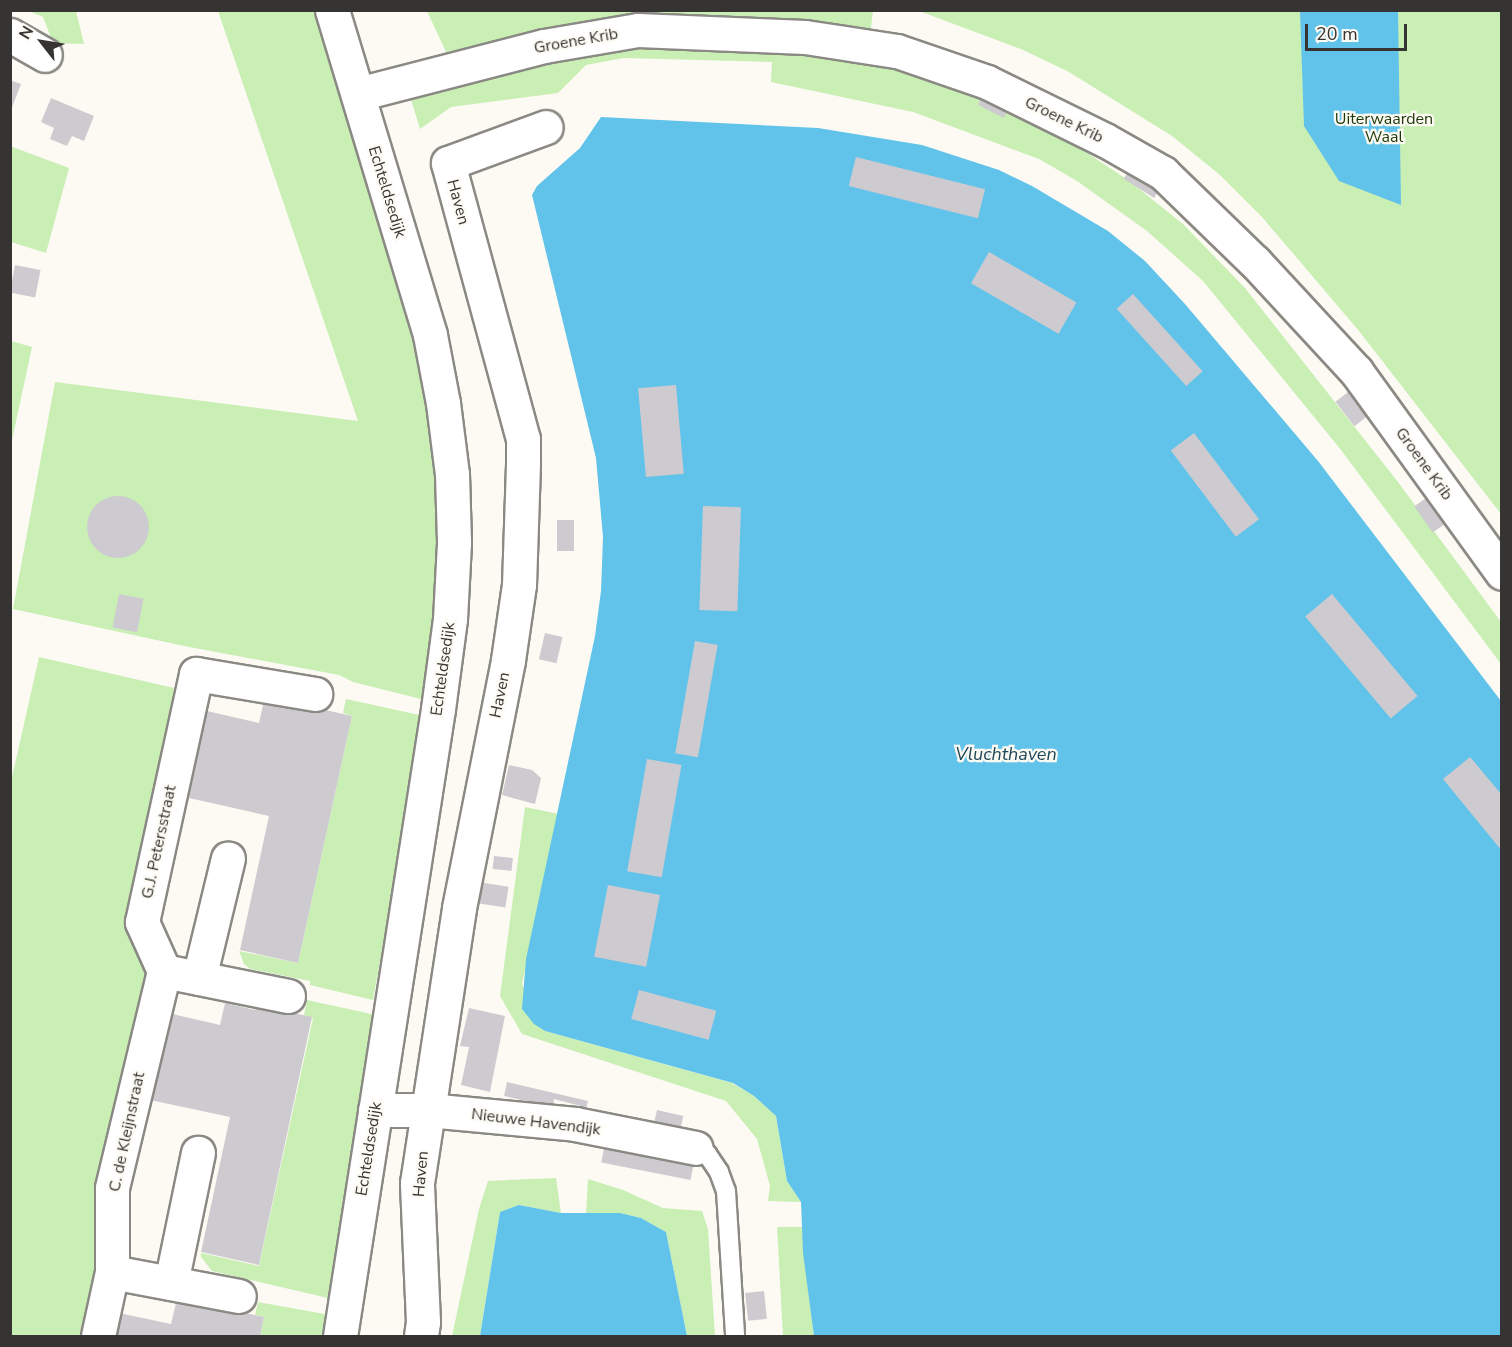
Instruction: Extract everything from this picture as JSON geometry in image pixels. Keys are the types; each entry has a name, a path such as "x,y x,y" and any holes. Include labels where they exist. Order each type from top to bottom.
{"street":[{"name":"Echteldsedijk","path":"332,10 430,335 450,462 454,543 450,619 438,709 393,1011 375,1110 340,1336"},
{"name":"Groene Krib","path":"358,94 544,46 638,30 805,37 897,51 998,87 1105,140 1163,173 1255,262 1356,370 1502,573"},
{"path":"10,35 45,55"},
{"name":"Haven","path":"421,1336 423,1322 417,1183 459,908 508,660 519,585 523,451 523,439 448,163 546,127"},
{"name":"G.J. Petersstraat","path":"164,971 142,922 196,674 315,694"},
{"path":"200,978 228,858"},
{"path":"164,971 288,996"},
{"name":"C. de Kleijnstraat","path":"99,1336 112,1272 112,1188 164,971"},
{"name":"Nieuwe Havendijk","path":"375,1110 428,1110 575,1124 696,1148"},
{"path":"171,1283 198,1153"},
{"path":"112,1272 239,1296"}],"lane":[{"path":"696,1148 707,1154 719,1172 726,1191 735,1336"}],"green space":[{"path":"29,11 76,11 84,44 53,43 43,17"},
{"path":"218,11 316,11 419,346 435,440 440,519 437,612 425,700 353,682 339,675 184,646 13,609 55,382 358,421"},
{"path":"427,11 873,11 870,36 522,36 446,52"},
{"name":"Uiterwaarden Waal","path":"919,11 1501,11 1501,514 1359,331 1262,217 1220,175 1172,136 1069,72 1021,49"},
{"path":"634,40 816,53 913,74 971,91 1063,137 1128,180 1183,224 1245,288 1398,482 1501,622 1501,664 1341,450 1203,281 1147,231 1077,181 1039,159 913,112 771,82 772,62 624,58 586,65 558,93 451,107 420,129 409,93"},
{"path":"10,146 69,168 46,253 11,242"},
{"path":"10,341 32,347 11,445"},
{"path":"39,657 174,688 132,926 148,969 94,1235 96,1282 84,1336 11,1336 10,786"},
{"path":"346,699 424,716 373,1000 310,985 310,981 250,969 244,964 239,951 298,963 352,716 343,713"},
{"path":"525,807 559,814 522,984 545,1031 732,1083 754,1096 776,1116 787,1181 801,1202 768,1201 770,1186 757,1139 726,1101 522,1034 500,996"},
{"path":"307,1000 376,1015 332,1299 212,1271 201,1257 201,1253 259,1266 313,1018 304,1015"},
{"path":"556,1178 561,1213 519,1205 500,1212 480,1336 452,1336 479,1209 488,1181"},
{"path":"588,1179 623,1190 663,1208 702,1211 708,1229 715,1336 687,1336 666,1232 641,1218 620,1213 586,1213"},
{"path":"777,1227 802,1227 814,1336 783,1336"},
{"path":"258,1302 330,1315 326,1336 260,1336 264,1317 255,1315"}],"water":[{"path":"1300,11 1398,11 1401,205 1339,181 1304,126"},
{"name":"Vluchthaven","path":"601,117 818,128 922,145 999,170 1032,186 1108,231 1145,261 1185,304 1318,461 1501,701 1501,1336 814,1336 803,1253 801,1202 787,1181 776,1116 754,1096 733,1083 545,1031 534,1024 522,1009 526,959 595,636 601,591 603,537 596,458 532,195 537,186 580,148"},
{"path":"519,1205 561,1213 620,1213 641,1218 666,1232 687,1336 480,1336 500,1212"}],"building":[{"path":"10,80 21,84 11,110 10,110"},
{"path":"987,87 1013,100 1004,118 978,105"},
{"path":"51,98 94,116 84,141 72,136 67,146 50,139 54,128 41,122"},
{"path":"856,157 985,189 978,218 849,186"},
{"path":"1131,167 1162,186 1154,198 1124,179"},
{"path":"989,252 1076,302 1058,334 971,283"},
{"path":"15,265 41,270 35,297 10,293"},
{"path":"1133,294 1203,371 1186,386 1117,309"},
{"path":"676,385 684,474 646,477 638,388"},
{"path":"1348,392 1367,416 1354,426 1335,402"},
{"path":"1194,433 1259,519 1236,537 1171,450"},
{"path":"118,496 135,501 140,505 144,510 149,527 144,544 140,549 135,553 118,558 101,553 96,549 92,544 87,527 92,510 96,505 101,501"},
{"path":"1429,496 1447,522 1433,533 1414,506"},
{"path":"703,506 741,507 737,611 699,610"},
{"path":"557,520 574,520 574,551 557,551"},
{"path":"119,594 144,599 137,632 113,627"},
{"path":"1332,594 1417,696 1391,718 1305,616"},
{"path":"545,633 563,637 556,663 539,659"},
{"path":"695,641 718,645 698,757 675,753"},
{"path":"264,701 294,708 295,703 352,716 298,963 240,950 269,816 189,798 207,711 259,723"},
{"path":"1470,757 1502,795 1502,851 1443,779"},
{"path":"647,759 681,765 662,877 627,871"},
{"path":"509,765 532,770 541,778 535,804 502,795"},
{"path":"494,856 513,858 512,871 493,869"},
{"path":"478,882 509,887 505,908 475,903"},
{"path":"608,885 660,895 646,967 594,957"},
{"path":"639,990 716,1011 709,1040 631,1019"},
{"path":"225,1003 255,1010 256,1005 312,1017 259,1265 201,1252 230,1117 150,1100 168,1013 220,1025"},
{"path":"469,1008 505,1016 490,1092 461,1085 469,1047 460,1046"},
{"path":"507,1082 588,1101 585,1113 579,1112 581,1106 554,1099 553,1107 504,1096"},
{"path":"657,1110 683,1116 679,1134 653,1128"},
{"path":"606,1138 695,1155 691,1180 601,1163"},
{"path":"764,1291 767,1319 748,1321 745,1293"},
{"path":"176,1303 206,1309 207,1305 264,1317 260,1336 115,1336 119,1313 171,1324"}]}
